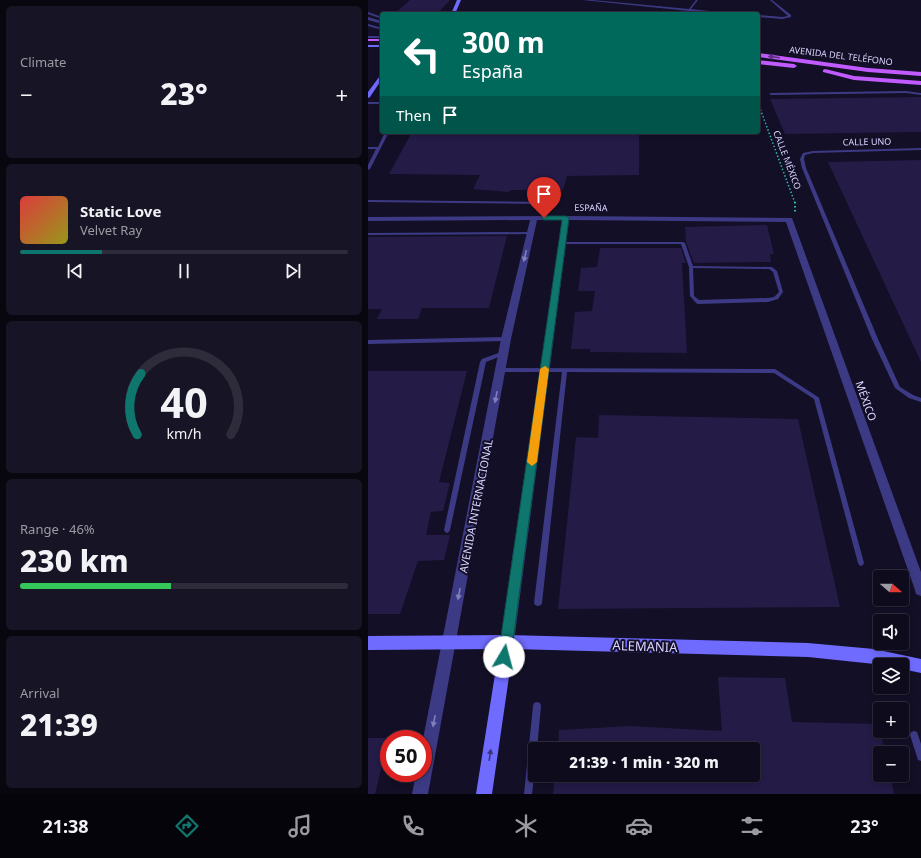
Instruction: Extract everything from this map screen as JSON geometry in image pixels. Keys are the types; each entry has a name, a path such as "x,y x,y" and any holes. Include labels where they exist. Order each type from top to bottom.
{"main road":[{"path":"455,12 459,0"},
{"path":"368,39 380,39"},
{"path":"368,46 380,46"},
{"name":"AVENIDA DEL TELÉFONO","path":"760,55 812,62 869,73 921,79"},
{"name":"AVENIDA DEL TELÉFONO","path":"760,62 825,71 921,74"},
{"path":"812,62 921,70"},
{"path":"825,71 858,79 921,83"},
{"path":"368,96 380,78"},
{"path":"484,794 507,642"},
{"name":"ALEMANIA","path":"368,643 507,642 808,650 874,656 921,666"}],"street":[{"path":"368,18 380,22"},
{"name":"AVENIDA INTERNACIONAL","path":"420,794 502,370 506,339 530,234 539,218"},
{"path":"507,642 566,218"},
{"name":"ESPAÑA","path":"368,219 566,218 789,220"},
{"name":"MÉXICO","path":"789,220 921,590"}],"lane":[{"path":"584,0 712,12"},
{"path":"638,0 642,6"},
{"path":"688,10 697,0"},
{"path":"760,16 782,18 790,16 771,0"},
{"path":"368,13 380,17"},
{"path":"368,25 380,28"},
{"path":"771,94 906,92 921,94"},
{"path":"368,103 380,104"},
{"path":"368,169 386,134"},
{"path":"368,148 379,148"},
{"name":"CALLE UNO","path":"921,149 807,152 803,156 804,168 875,339 898,388 911,397 921,400"},
{"path":"368,201 546,204 539,218"},
{"path":"368,234 530,234"},
{"path":"562,243 683,243 691,267 692,296 698,302 768,300 776,298 781,292 775,271 770,268 691,267"},
{"path":"368,342 506,339"},
{"path":"447,530 483,362 484,360 504,353"},
{"path":"502,370 775,371 816,398 861,563"},
{"path":"538,603 565,370"},
{"path":"528,794 537,706"},
{"path":"914,735 921,757"}],"path":[{"name":"CALLE MÉXICO","path":"760,108 796,207 795,214 789,220"}],"building":[{"path":"410,0 450,0 439,12 396,12"},
{"path":"921,97 921,132 785,134 770,99"},
{"path":"411,134 639,134 639,175 567,176 563,190 512,190 508,192 473,189 480,175 389,174"},
{"path":"921,160 921,362 828,162"},
{"path":"767,225 774,254 770,254 771,262 694,263 686,242 685,227"},
{"path":"507,236 489,308 422,308 418,319 377,319 382,309 368,309 368,237"},
{"path":"600,248 681,248 686,263 682,263 687,353 590,352 590,349 571,349 575,312 592,311 595,291 578,291 581,268 597,267"},
{"path":"368,371 467,371 439,482 450,483 443,511 431,512 426,535 450,535 444,560 418,561 400,614 368,614"},
{"path":"599,415 798,419 840,607 558,609 576,437 598,438"},
{"path":"718,677 785,678 792,722 873,724 873,738 882,738 884,746 873,746 873,782 891,782 894,794 553,794 554,782 760,782 760,742 558,742 559,730 630,726 722,731"},
{"path":"368,738 380,738 380,774 375,794 368,794"}],"slow traffic":[{"path":"532,462 545,369"}],"route":[{"path":"504,657 566,218 544,218"}]}
